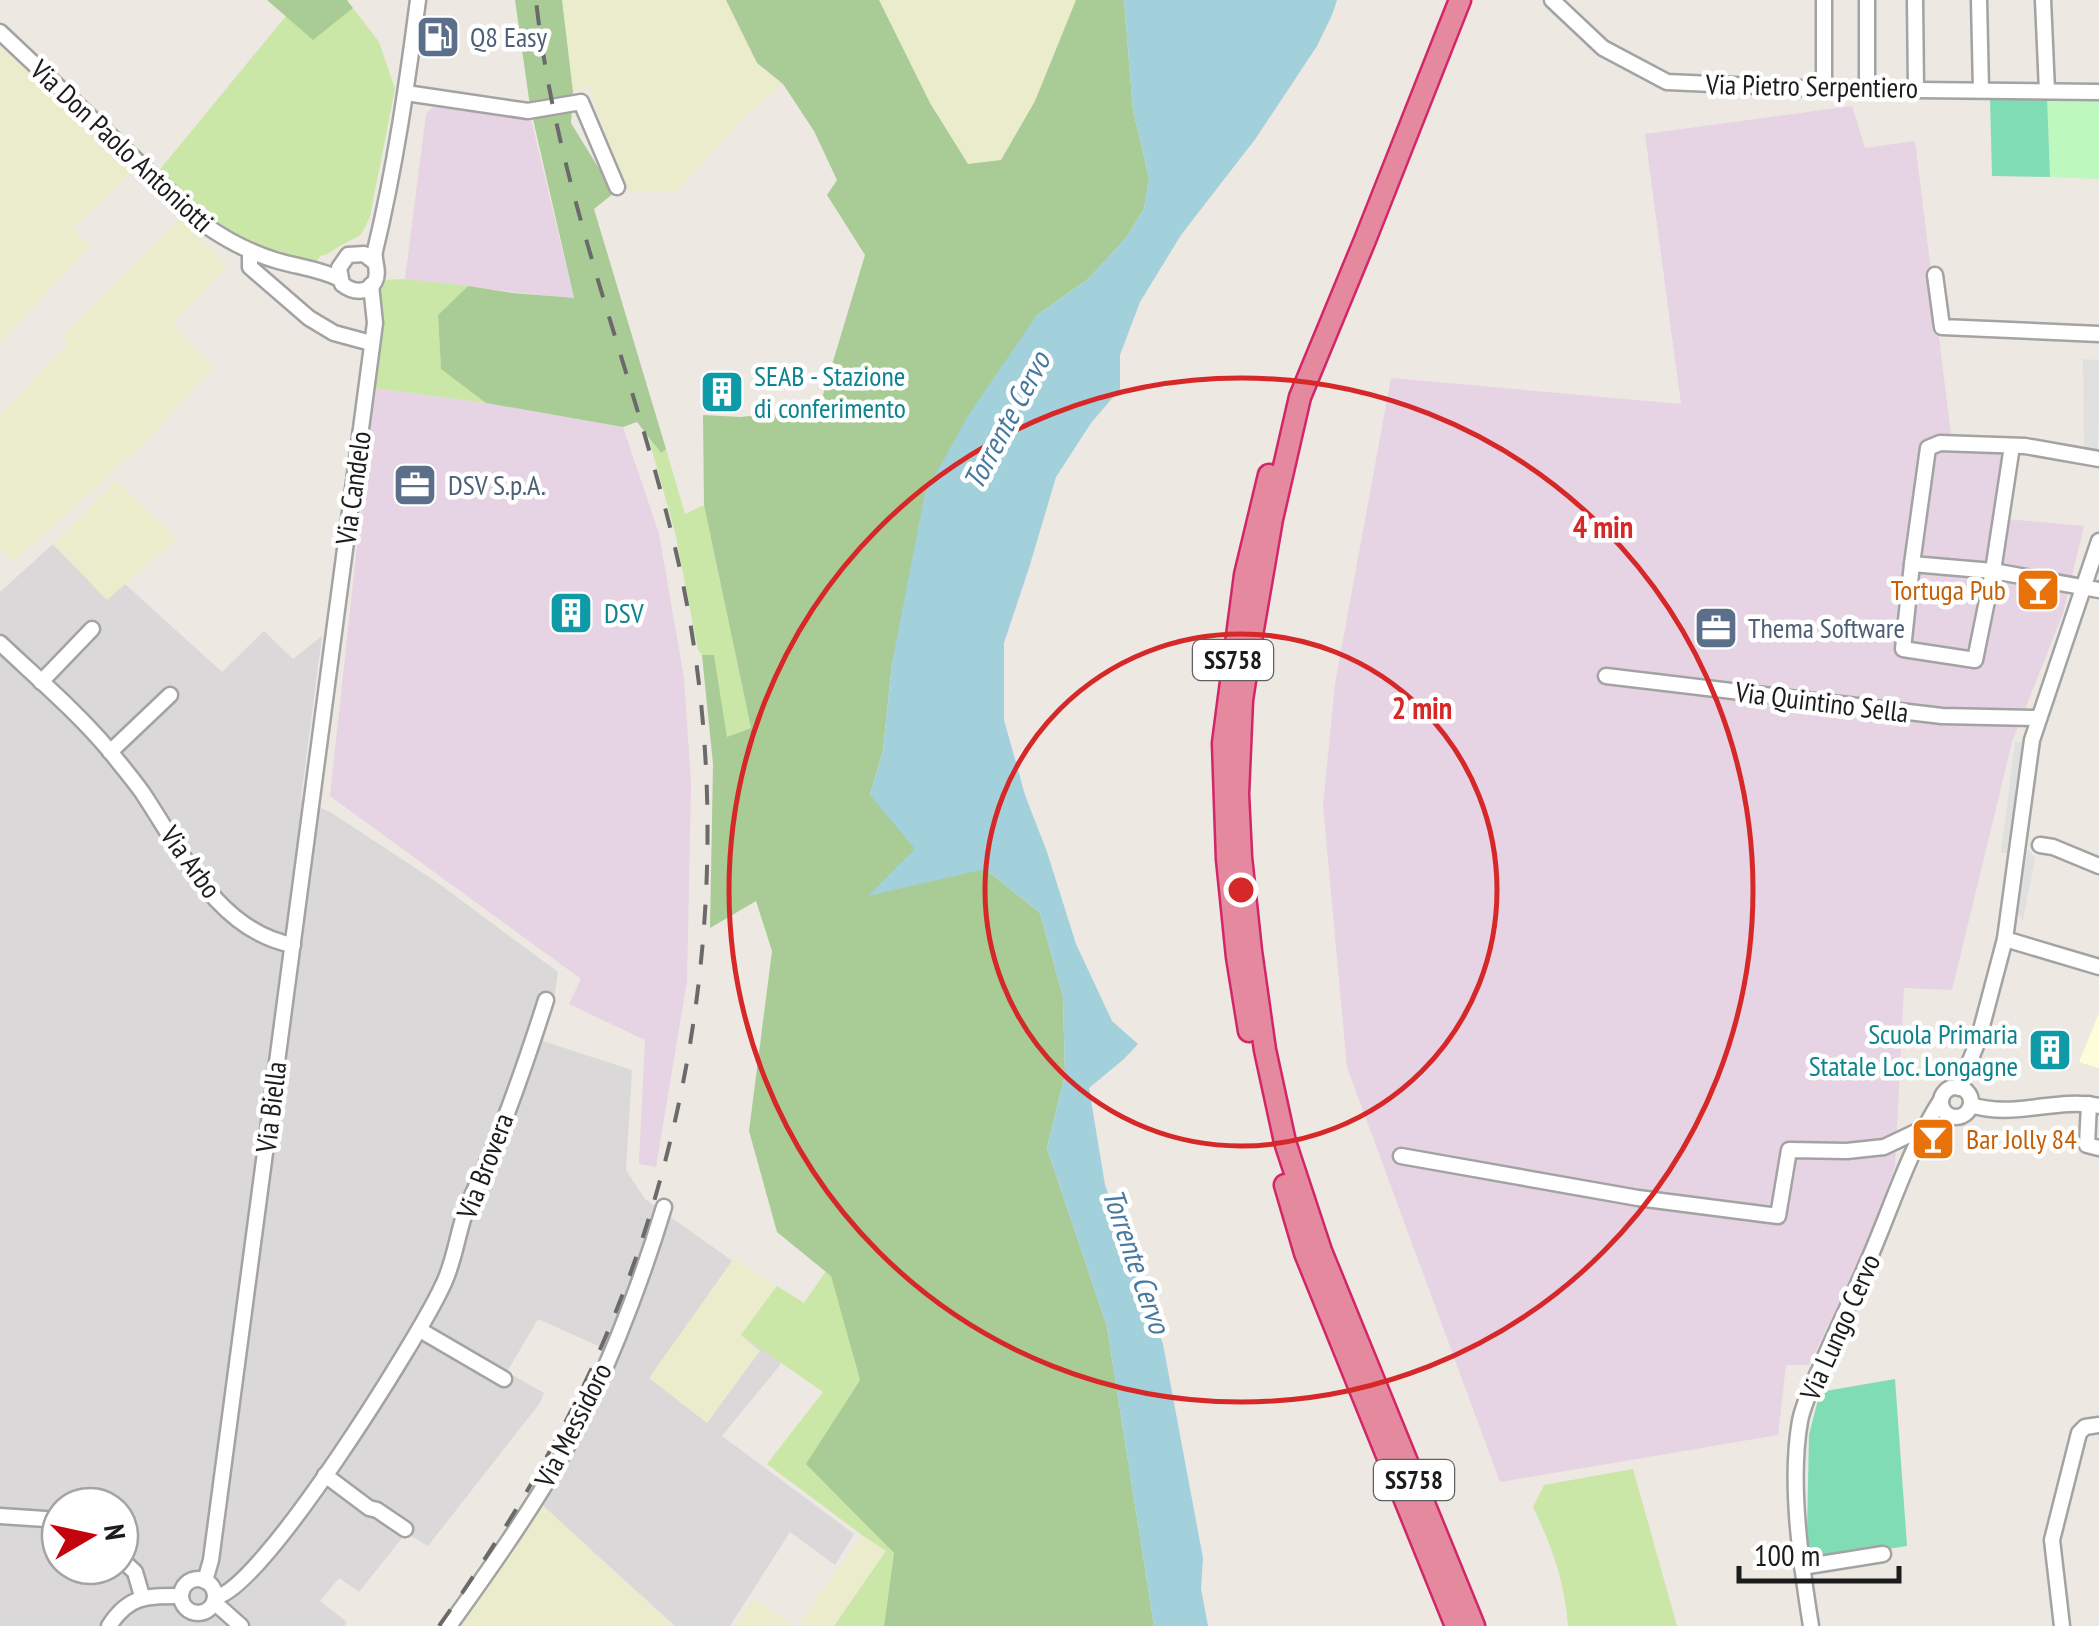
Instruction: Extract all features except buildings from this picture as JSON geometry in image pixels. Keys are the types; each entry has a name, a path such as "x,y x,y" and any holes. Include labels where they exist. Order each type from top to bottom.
{"highway":[{"name":"SS758","path":"1447,0 1290,397 1245,575 1224,742 1226,858 1237,957 1272,1140 1305,1253 1456,1626"},
{"name":"SS758","path":"1460,0 1300,397 1272,519 1252,635 1242,700 1238,794 1250,951 1285,1142 1320,1251 1474,1626"}],"street":[{"path":"373,261 398,145 418,0"},
{"name":"Via Pietro Serpentiero","path":"1552,0 1603,48 1667,82 2099,92"},
{"path":"1824,0 1824,88"},
{"path":"1867,0 1868,89"},
{"path":"1914,0 1916,89"},
{"path":"1979,0 1981,90"},
{"path":"2044,0 2047,91"},
{"name":"Via Don Paolo Antoniotti","path":"0,32 247,260 308,267 345,285"},
{"path":"406,93 528,111 581,102 618,187"},
{"path":"351,256 369,256 377,271 372,286 362,291 345,285 338,268 374,230 385,202"},
{"name":"Via Don Paolo Antoniotti","path":"308,267 351,256"},
{"path":"247,260 309,318 334,333 372,343"},
{"path":"1935,275 1942,327 2099,334"},
{"name":"Via Candelo","path":"345,285 366,309 372,343"},
{"name":"Via Candelo","path":"333,632 375,323 372,286"},
{"path":"2012,446 1976,660 1902,650 1928,448 1940,442 2012,446 2099,459"},
{"path":"1959,1088 1978,1041 2005,939 2032,740 2092,589 2099,540"},
{"path":"1912,564 1993,571 2092,589"},
{"path":"42,682 92,628"},
{"name":"Via Biella","path":"206,1581 333,632"},
{"name":"Via Arbo","path":"0,643 84,721 140,790 178,850 232,915 269,940 293,945"},
{"name":"Via Quintino Sella","path":"1606,676 1942,716 2039,718"},
{"path":"110,752 170,695"},
{"path":"2040,845 2099,866"},
{"path":"2005,939 2099,966"},
{"name":"Via Brovera","path":"214,1599 224,1596 250,1574 281,1536 389,1382 420,1330 450,1268 462,1223 546,1000"},
{"path":"1400,1156 1638,1198 1778,1216 1788,1150 1884,1147 1928,1122 1962,1116 1970,1105 1969,1096 1959,1088 1950,1089 1942,1100 1945,1112 1952,1116"},
{"name":"Via Lungo Cervo","path":"1811,1626 1797,1511 1801,1417 1928,1122 1942,1100"},
{"path":"1970,1105 1990,1111 2082,1102 2094,1105 2088,1145 2099,1148"},
{"name":"Via Messidoro","path":"448,1626 559,1460 612,1348 664,1207"},
{"path":"420,1330 504,1380"},
{"path":"2062,1626 2052,1540 2078,1433 2099,1424"},
{"path":"325,1474 405,1530"},
{"path":"0,1516 40,1519"},
{"path":"1802,1567 1882,1554"},
{"path":"214,1599 200,1620 188,1610 181,1596 187,1583 206,1581 214,1599 242,1626"},
{"path":"139,1586 142,1596"},
{"path":"108,1626 119,1610 142,1596 181,1596"}],"shaded area":[{"path":"562,0 726,0 757,63 783,84 748,113 676,192 631,192 618,181 589,85 573,92"},
{"path":"879,0 1076,0 1037,97 1001,160 967,164 930,103"},
{"path":"0,43 136,169 73,229 90,246 0,343"},
{"path":"1852,106 1865,148 1915,141 1951,435 2013,443 2006,519 2084,526 2063,613 2012,742 1952,990 1904,988 1895,1166 1864,1250 1809,1365 1786,1365 1778,1435 1500,1482 1347,1067 1323,805 1335,684 1391,378 1681,404 1645,134"},
{"path":"433,107 531,119 574,299 405,279 426,114"},
{"path":"180,218 228,266 172,324 213,367 150,437 13,562 0,549 0,415 68,343 63,335"},
{"path":"2083,359 2099,360 2098,453 2084,451"},
{"name":"DSV S.p.A.","path":"374,388 623,427 659,534 684,678 691,783 687,981 656,1167 639,1164 645,1040 569,1004 581,979 330,796"},
{"path":"116,480 177,539 107,600 53,544"},
{"path":"53,544 106,599 125,584 222,672 264,631 293,659 322,636 301,799 332,813 438,883 558,972 543,1041 632,1070 626,1170 645,1199 799,1308 780,1365 722,1436 854,1534 835,1565 790,1532 730,1626 675,1626 532,1496 605,1349 538,1319 507,1372 544,1393 540,1403 428,1546 406,1533 359,1592 339,1578 320,1601 347,1622 344,1626 0,1626 0,592"},
{"path":"2015,742 2025,743 2010,853 2001,853"},
{"path":"2028,849 2035,858 2023,920 2016,912"},
{"path":"2099,1013 2099,1067 2098,1068 2079,1062"},
{"path":"734,1258 777,1286 741,1335 760,1351 707,1423 649,1378"},
{"path":"535,1498 647,1602 674,1626 447,1626"},
{"path":"862,1535 887,1551 834,1626 797,1626"},
{"path":"753,1599 794,1626 734,1626"}],"green space":[{"path":"267,0 347,0 353,8 313,40"},
{"path":"515,0 562,0 573,92 571,123 614,193 594,209 666,449 661,453 637,422 623,427 486,403 441,369 438,315 468,286 574,298 530,106"},
{"path":"726,0 879,0 930,103 968,164 1001,160 1035,101 1076,0 1124,0 1133,110 1149,178 1144,209 1126,238 1088,279 1036,316 892,663 883,750 870,795 985,869 1040,913 1063,997 1065,1075 1047,1148 1107,1327 1154,1626 884,1626 894,1553 806,1464 860,1380 831,1276 777,1232 749,1131 772,951 756,901 710,928 713,764 702,655 714,655 727,737 751,728 704,505 703,415 741,417 819,408 865,255 827,195 837,180 814,131 783,84 757,63"},
{"path":"353,8 379,42 395,89 364,230 317,261 275,253 223,230 157,173 286,16 313,39"},
{"path":"1990,97 2047,97 2050,177 1992,176"},
{"path":"2047,97 2099,98 2099,179 2050,177"},
{"path":"383,280 468,286 438,315 441,368 486,403 374,388 383,324 379,286"},
{"path":"648,436 660,452 666,449 685,514 704,505 751,728 727,737 714,656 702,655 698,650 675,532"},
{"path":"826,1271 831,1275 860,1380 808,1462 894,1553 884,1626 834,1626 886,1551 767,1464 823,1392 741,1335 777,1286 804,1303"},
{"path":"1895,1379 1907,1546 1810,1561 1809,1435 1820,1392"},
{"path":"1633,1469 1677,1626 1568,1626 1556,1565 1533,1507 1544,1485"}],"water":[{"name":"Torrente Cervo","path":"1124,0 1337,0 1317,46 1256,138 1181,235 1140,302 1120,355 1120,389 1091,423 1056,477 1004,643 1004,720 1025,795 1076,944 1112,1021 1138,1044 1089,1088 1105,1185 1163,1344 1203,1558 1201,1589 1208,1626 1154,1626 1107,1327 1047,1148 1065,1075 1063,997 1040,913 985,869 868,896 915,849 870,795 883,750 892,663 925,493 968,416 1036,316 1088,279 1126,238 1144,209 1149,178 1133,110"}],"railway":[{"path":"439,1626 543,1464 595,1361 634,1264 665,1164 687,1061 702,956 707,851 705,746 693,642 673,539 560,137 536,0"}],"place":[{"name":"Q8 Easy","path":"438,37"},
{"name":"SEAB - Stazione di conferimento","path":"722,392"},
{"name":"DSV S.p.A.","path":"415,485"},
{"name":"Tortuga Pub","path":"2038,590"},
{"name":"DSV","path":"571,613"},
{"name":"Thema Software","path":"1716,628"},
{"name":"Scuola Primaria Statale Loc. Longagne","path":"2050,1050"},
{"name":"Bar Jolly 84","path":"1933,1139"}]}
